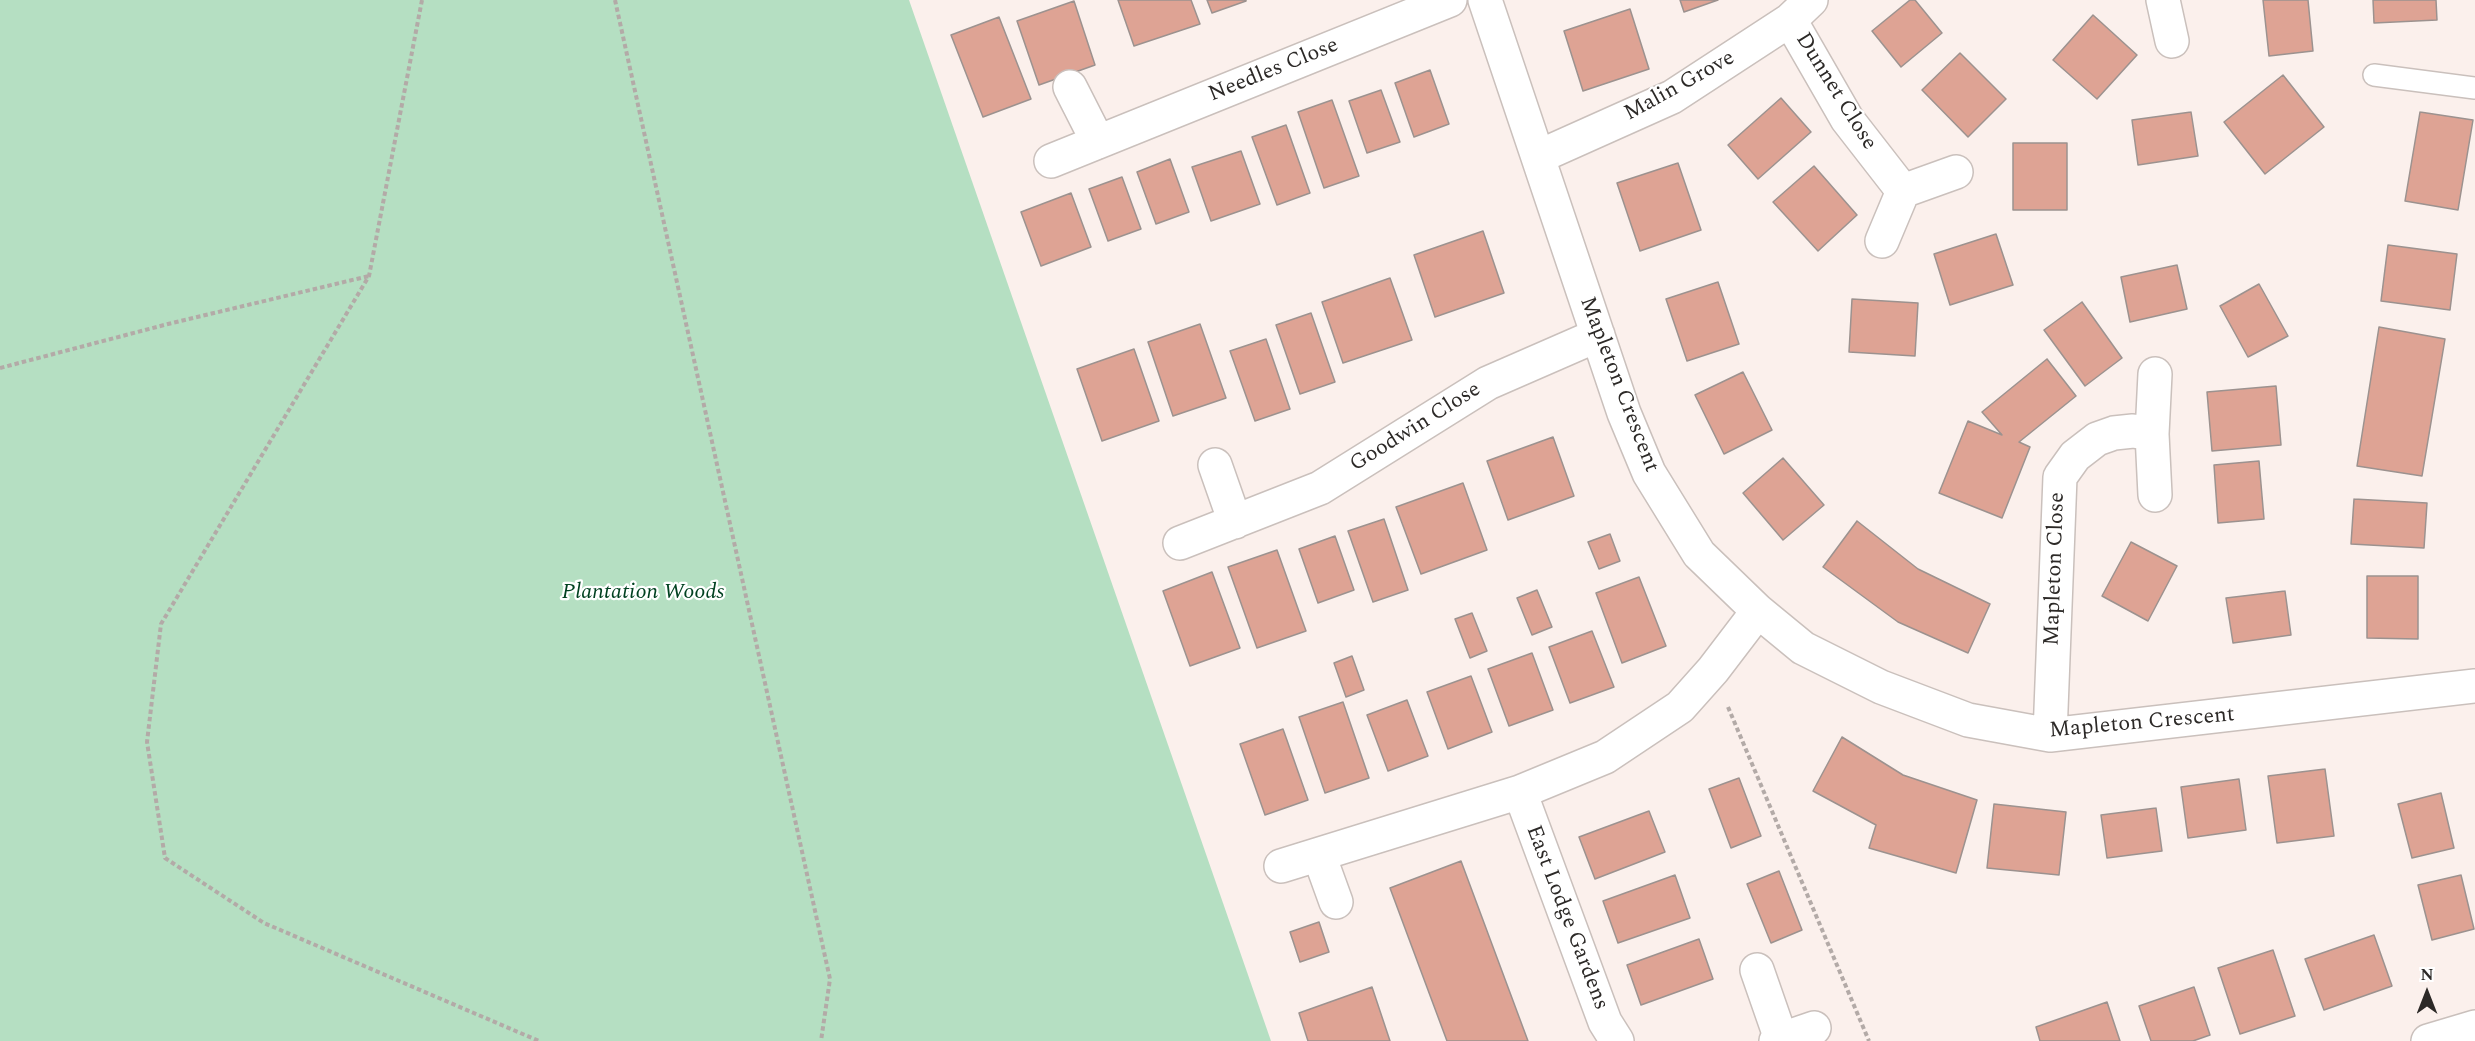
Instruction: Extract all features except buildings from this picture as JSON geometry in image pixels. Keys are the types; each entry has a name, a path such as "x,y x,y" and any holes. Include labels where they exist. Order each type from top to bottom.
{"street":[{"name":"Needles Close","path":"1051,161 1450,0"},
{"name":"Mapleton Crescent","path":"1485,0 1624,413 1650,473 1699,554 1758,611 1803,648 1881,687 1968,720 2050,735 2222,717 2475,686"},
{"path":"2163,0 2172,41"},
{"name":"Malin Grove","path":"1538,157 1672,97 1800,10"},
{"name":"Dunnet Close","path":"1800,10 1847,119 1903,191"},
{"path":"1070,87 1098,142"},
{"path":"1882,241 1903,191 1956,172"},
{"name":"Goodwin Close","path":"1180,543 1320,488 1488,383 1598,336"},
{"path":"2155,374 2152,434 2155,495"},
{"name":"Mapleton Close","path":"2050,735 2060,477 2075,456 2097,439 2114,433 2133,431 2152,434"},
{"path":"1215,465 1235,522"},
{"path":"1281,866 1520,792 1605,757 1680,707 1713,670 1758,611"},
{"name":"East Lodge Gardens","path":"1520,792 1605,1022 1617,1041"},
{"path":"1319,855 1336,902"},
{"path":"1757,970 1778,1040 1814,1028"},
{"path":"2428,1041 2475,1027"}],"lane":[{"path":"2374,75 2475,88"}],"path":[{"path":"422,0 369,276 161,624 147,742 165,858 264,923 539,1041"},
{"path":"615,0 830,979 821,1041"},
{"path":"0,369 168,324 369,276"},
{"path":"1713,670 1869,1041"}],"green space":[{"name":"Plantation Woods","path":"0,0 909,0 1271,1041 0,1041"}]}
